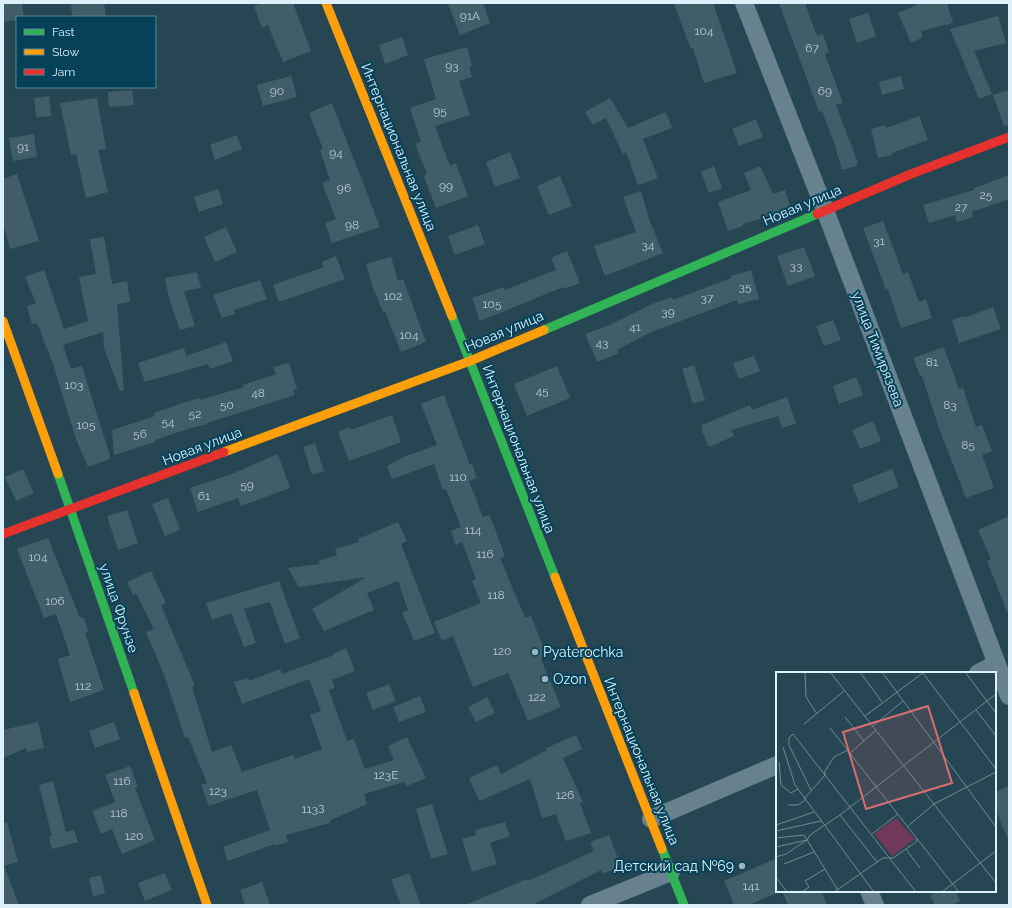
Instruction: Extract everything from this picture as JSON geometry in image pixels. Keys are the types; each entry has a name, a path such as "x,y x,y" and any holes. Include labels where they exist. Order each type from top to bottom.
{"street":[{"name":"Интернациональная улица","path":"326,3 470,361 684,905"},
{"name":"улица Тимирязева","path":"744,3 825,210 1009,696"},
{"name":"Новая улица","path":"3,534 71,511 470,361 911,174 1009,137"},
{"name":"улица Фрунзе","path":"3,321 71,511 207,905"},
{"path":"980,672 996,664"},
{"path":"651,819 776,765"},
{"path":"590,905 671,872"},
{"path":"869,892 874,905"}],"building":[{"path":"3,3 22,3 24,16 16,16 16,20 4,22"},
{"path":"70,3 104,3 106,16 73,16"},
{"path":"262,3 293,3 311,51 283,62 268,25 262,28 254,6"},
{"path":"448,3 483,3 490,23 460,35"},
{"path":"674,3 713,3 737,73 704,83 693,48 691,49"},
{"path":"779,3 805,3 817,36 823,34 829,52 825,54 843,103 836,105 858,163 856,163 857,166 842,170 834,142 822,111 819,112"},
{"path":"921,3 947,3 953,23 921,31 923,37 911,43 898,13"},
{"path":"868,13 876,36 857,43 849,19"},
{"path":"998,16 1006,43 974,51 992,94 979,99 950,29"},
{"path":"402,37 408,55 385,64 379,45"},
{"path":"467,47 472,66 469,67 472,77 459,81 470,115 435,126 450,166 456,163 468,196 436,208 424,176 427,174 415,144 421,142 410,108 436,99 424,59"},
{"path":"291,76 297,97 263,106 257,85"},
{"path":"901,76 904,89 882,95 879,82"},
{"path":"132,90 134,105 109,107 108,92"},
{"path":"1009,90 1009,125 1004,126 993,95"},
{"path":"49,96 51,116 36,117 34,98"},
{"path":"97,98 106,149 98,150 108,192 86,198 76,154 71,155 60,103"},
{"path":"610,98 628,128 666,112 672,128 643,139 658,178 638,185 626,152 623,154 606,118 593,125 585,112"},
{"path":"332,103 380,227 332,243 325,223 336,219 322,183 330,180 320,150 323,149 309,113"},
{"path":"919,116 928,140 892,153 892,155 878,158 871,129 885,125 886,128"},
{"path":"756,119 763,137 739,146 732,129"},
{"path":"34,134 37,157 13,161 9,138"},
{"path":"237,135 242,149 215,160 210,145"},
{"path":"510,152 520,178 495,187 486,162"},
{"path":"714,166 722,188 709,193 701,172"},
{"path":"760,166 773,194 785,190 791,209 743,224 743,226 728,231 718,202 751,190 744,173"},
{"path":"17,174 39,241 10,249 3,223 3,179"},
{"path":"1009,175 1009,199 972,212 973,217 957,222 955,215 929,223 923,205 974,190 974,188"},
{"path":"560,176 572,206 549,215 537,186"},
{"path":"218,189 223,204 199,212 194,197"},
{"path":"641,191 649,219 663,253 605,276 594,246 636,232 623,197"},
{"path":"883,221 903,274 908,272 919,302 926,299 932,318 901,328 888,289 886,290 863,228"},
{"path":"478,225 485,244 455,255 448,236"},
{"path":"226,227 237,252 215,262 204,237"},
{"path":"104,237 112,284 127,281 130,302 117,304 124,390 120,391 104,348 103,332 63,345 71,369 82,366 110,456 110,459 88,467 76,439 52,361 37,323 32,324 27,306 36,303 25,277 44,270 64,329 88,321 79,277 96,274 90,239"},
{"path":"804,247 815,276 788,286 777,256"},
{"path":"567,251 580,283 564,289 563,287 480,321 472,298 504,287 505,290 556,270 551,258"},
{"path":"336,256 345,279 279,302 273,285 324,267 322,262"},
{"path":"391,257 398,281 403,279 426,342 401,352 385,311 383,312 372,285 366,264"},
{"path":"751,270 759,299 738,304 737,300 651,332 617,350 619,353 597,362 585,334 607,326 652,304 672,297 673,300 731,278 731,276"},
{"path":"197,272 201,288 184,291 195,326 180,330 168,295 165,278"},
{"path":"260,280 267,299 234,310 235,314 222,318 213,295"},
{"path":"993,307 1001,329 959,343 952,320 963,316 964,318"},
{"path":"833,320 841,340 824,346 816,326"},
{"path":"226,342 233,361 210,369 208,364 145,382 138,363 184,348 186,356"},
{"path":"944,347 959,389 963,388 976,427 982,425 992,451 982,455 994,488 966,498 939,428 922,376 920,376 913,358"},
{"path":"754,356 760,371 739,379 733,363"},
{"path":"289,363 297,389 293,390 295,395 207,423 208,424 191,428 155,440 155,442 114,455 112,430 155,416 154,413 183,403 199,398 200,400 244,387 243,385 276,374 273,367"},
{"path":"694,365 705,400 693,404 682,369"},
{"path":"557,366 570,398 527,416 514,384"},
{"path":"856,377 863,395 839,404 833,386"},
{"path":"444,395 470,465 472,464 477,478 469,481 483,517 489,515 496,531 505,556 500,558 525,618 531,616 547,657 541,659 561,707 528,721 508,673 473,687 453,636 442,641 434,622 481,603 472,581 476,579 462,542 456,545 451,531 461,527 446,489 443,490 434,464 392,479 387,466 404,457 437,445 421,404"},
{"path":"787,397 796,423 782,428 778,416 731,430 734,436 709,447 702,431 702,425 750,405 752,410"},
{"path":"392,415 401,442 349,461 338,432 350,427 351,430"},
{"path":"873,421 881,441 860,449 852,430"},
{"path":"315,443 324,471 312,475 303,447"},
{"path":"278,454 290,488 241,506 238,498 198,512 190,488 229,475"},
{"path":"23,469 34,493 16,501 5,477"},
{"path":"892,469 899,487 859,503 852,485"},
{"path":"168,498 180,530 165,536 152,504"},
{"path":"127,510 138,543 118,550 107,516"},
{"path":"1009,516 1008,614 987,561 991,559 978,530"},
{"path":"398,522 407,541 401,544 435,633 414,641 402,612 408,610 398,581 367,593 374,610 324,631 312,609 367,577 299,587 288,568 319,564 319,561 337,555 335,549 359,542 358,539"},
{"path":"48,538 80,618 83,617 89,632 85,633 104,690 70,702 58,659 70,655 56,614 44,618 17,549"},
{"path":"151,571 166,603 161,605 195,686 192,687 212,752 231,745 242,772 293,755 295,759 322,749 310,715 321,711 309,679 242,704 234,682 248,678 249,681 280,669 282,674 334,655 333,654 346,648 355,671 332,680 335,688 329,690 347,741 354,739 365,769 394,760 388,746 407,737 426,778 407,786 404,782 364,794 367,804 329,821 330,823 286,835 288,842 275,846 274,844 228,861 223,847 270,830 257,790 209,806 201,785 207,783 188,737 185,738 165,677 146,632 154,629 136,593 133,595 127,582"},
{"path":"279,581 300,638 285,644 270,602 244,609 256,643 244,647 231,613 212,620 206,603"},
{"path":"389,684 396,701 373,710 366,693"},
{"path":"420,696 426,712 399,722 393,707"},
{"path":"487,697 495,713 476,722 468,707"},
{"path":"38,722 44,748 27,752 26,748 3,758 3,730"},
{"path":"114,722 120,739 95,748 89,731"},
{"path":"576,735 582,749 563,758 583,802 580,803 591,833 566,841 556,814 542,818 530,779 479,801 469,778 497,765 501,774 547,750 546,748"},
{"path":"130,766 138,787 135,788 155,840 122,854 112,829 101,834 92,811 115,802 105,775"},
{"path":"53,781 66,832 74,830 78,842 52,849 49,837 52,836 39,785"},
{"path":"1009,786 1009,842 996,810 996,792"},
{"path":"432,804 448,854 431,859 416,809"},
{"path":"7,822 18,862 4,866 19,905 3,905 3,823"},
{"path":"505,822 510,836 490,843 497,864 472,872 462,839 476,835 475,830"},
{"path":"609,835 621,866 603,874 601,870 532,905 465,905 527,879 528,881 594,851 590,842"},
{"path":"776,858 777,893 749,905 734,905 724,881"},
{"path":"165,873 172,890 145,901 138,883"},
{"path":"409,873 421,905 401,905 391,880"},
{"path":"101,875 105,893 93,897 89,878"},
{"path":"262,882 270,905 245,905 240,890"},
{"path":"782,892 821,892 827,905 788,905"},
{"path":"937,892 956,892 960,901 952,905 935,905 930,895"}],"traffic: fast":[{"path":"544,330 817,214"},
{"path":"452,316 555,577"},
{"path":"58,474 134,693"},
{"path":"662,849 684,905"}],"traffic: slow":[{"path":"326,3 452,316"},
{"path":"3,321 58,474"},
{"path":"224,452 470,361 544,330"},
{"path":"555,577 662,849"},
{"path":"134,693 207,905"}],"traffic: jam":[{"path":"817,214 911,174 1009,137"},
{"path":"3,534 224,452"}],"place":[{"name":"Pyaterochka","path":"535,652"},
{"name":"Ozon","path":"545,679"},
{"name":"Детский сад №69","path":"742,866"}]}
